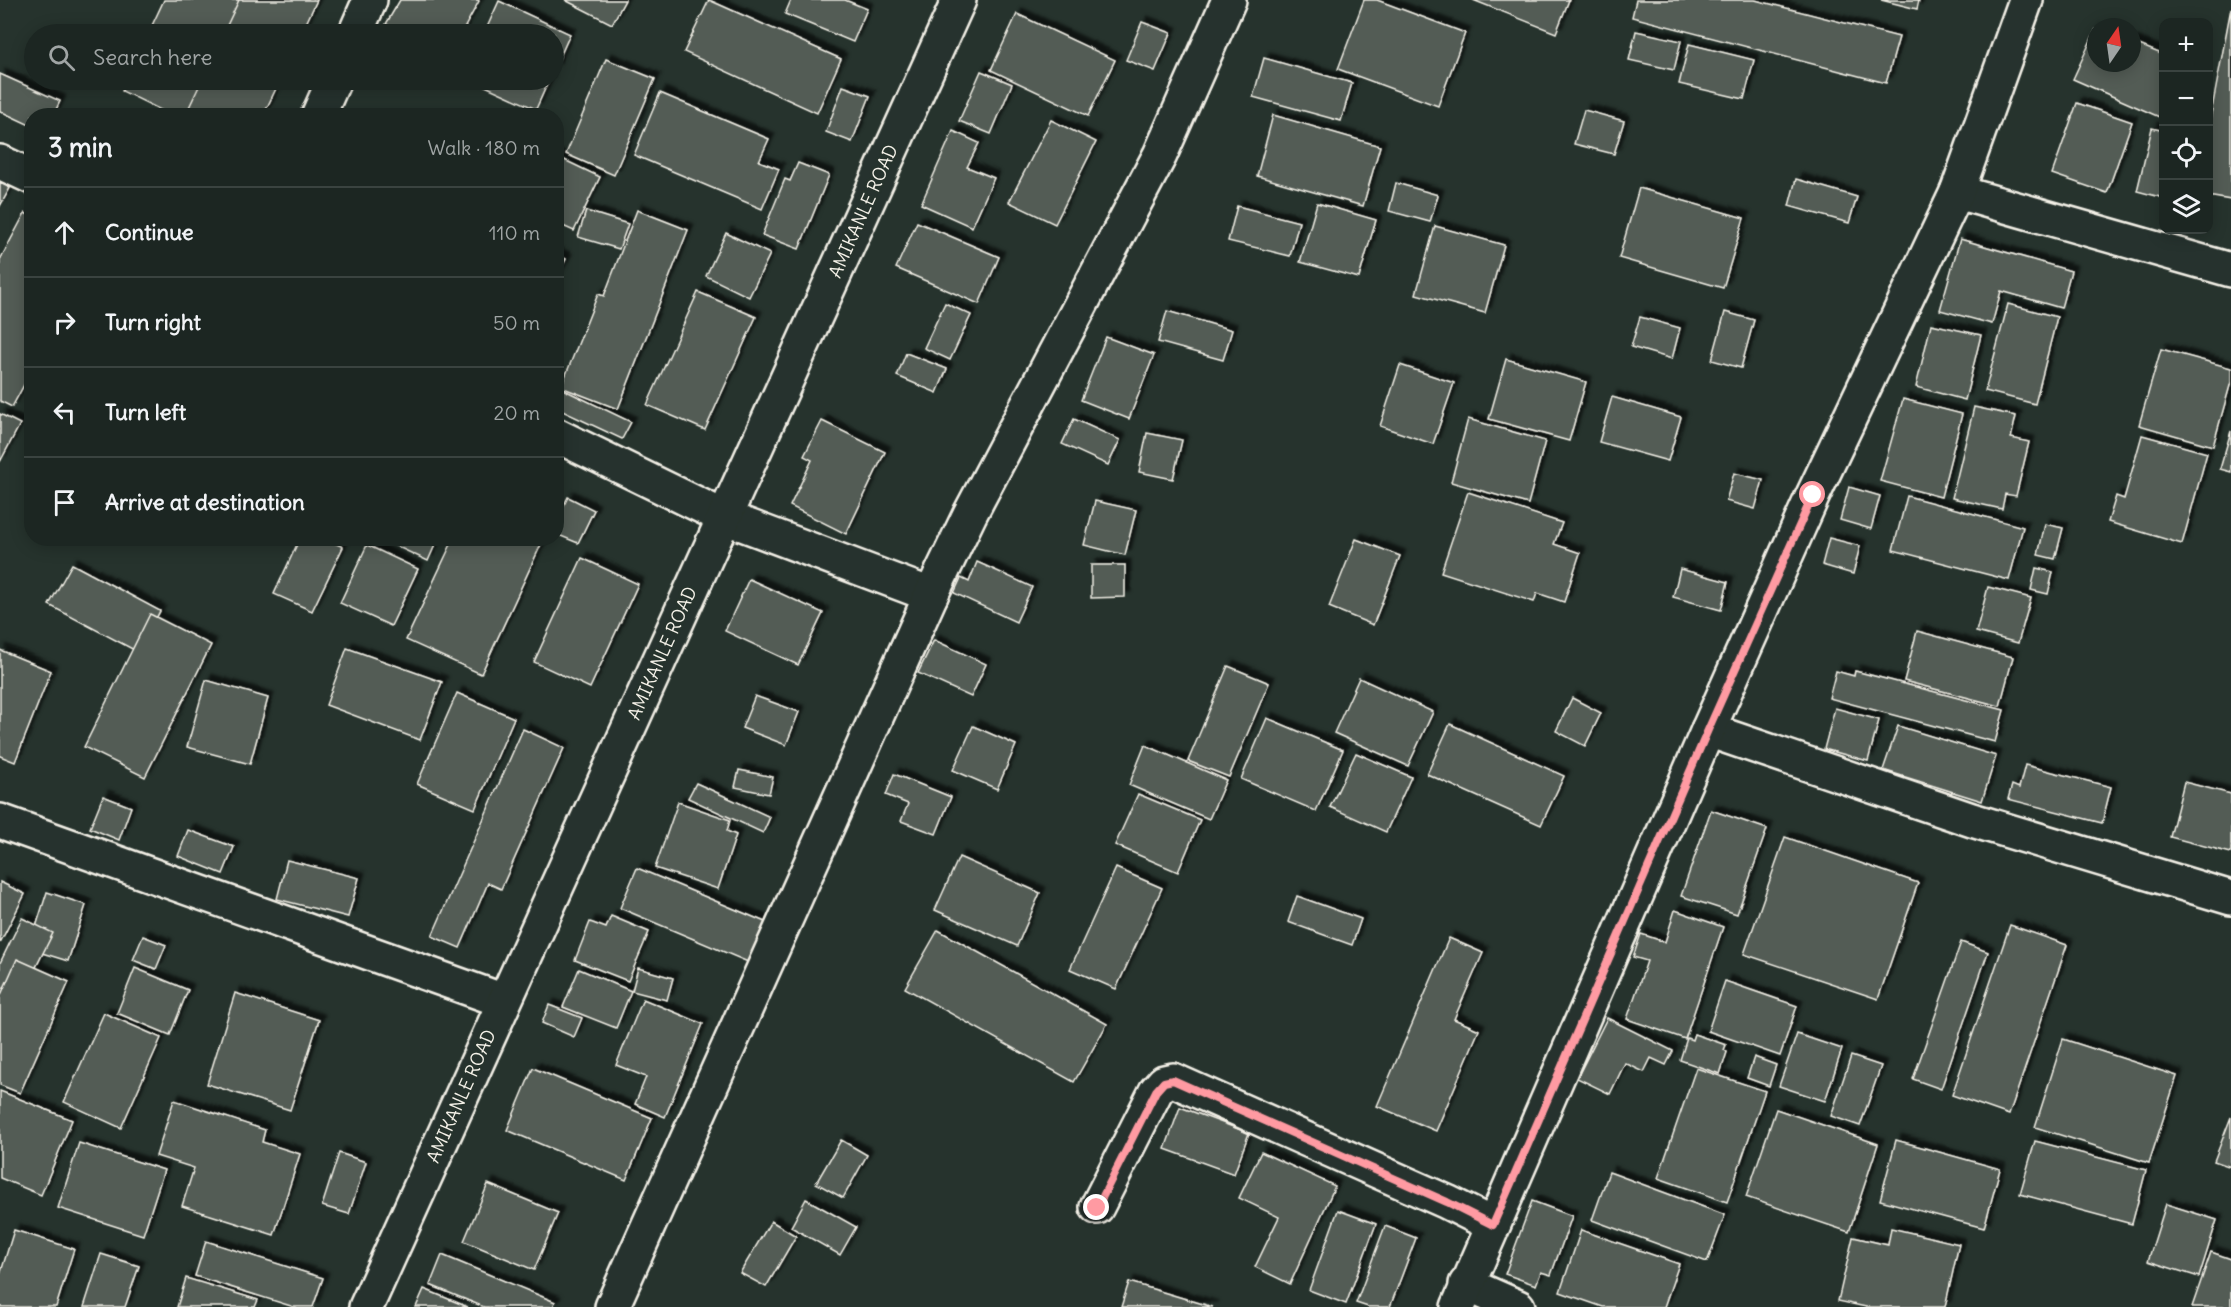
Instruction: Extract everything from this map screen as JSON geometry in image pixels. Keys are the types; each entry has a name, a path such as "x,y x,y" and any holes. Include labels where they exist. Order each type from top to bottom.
{"street":[{"path":"359,24 370,0"},
{"name":"AMIKANLE ROAD","path":"366,1307 959,0"},
{"path":"612,1307 931,596 970,514 1160,155 1229,0"},
{"path":"1518,1307 1462,1295 1813,495 1958,192 2026,0"},
{"path":"322,108 330,90"},
{"path":"0,162 24,173"},
{"path":"1958,192 2231,270"},
{"path":"564,439 724,517 931,596"},
{"path":"1708,730 1972,820 2231,898"},
{"path":"0,821 504,1001"},
{"path":"1097,1208 1156,1091 1164,1082 1173,1080 1447,1202 1493,1225"}],"building":[{"path":"164,0 257,0 246,24 153,24"},
{"path":"239,0 317,0 306,24 228,24"},
{"path":"400,0 479,1 466,24 386,24"},
{"path":"565,0 625,0 612,24"},
{"path":"709,0 841,59 817,113 684,52"},
{"path":"791,0 845,0 867,9 853,42 785,14"},
{"path":"1364,0 1377,0 1465,33 1438,106 1338,69"},
{"path":"1473,0 1569,0 1556,33"},
{"path":"1636,0 1755,0 1899,37 1886,83 1632,17"},
{"path":"1881,0 1919,0 1917,9"},
{"path":"499,1 548,24 489,24"},
{"path":"2231,8 2231,200 2213,197 2213,103"},
{"path":"1017,14 1115,60 1088,116 991,70"},
{"path":"1142,22 1171,33 1155,71 1126,60"},
{"path":"564,31 570,34 564,48"},
{"path":"1636,31 1681,41 1674,70 1629,60"},
{"path":"1689,44 1754,60 1744,99 1679,84"},
{"path":"2141,46 2159,53 2159,117 2073,79 2087,49 2087,72 2141,72"},
{"path":"1264,58 1352,83 1341,121 1253,97"},
{"path":"606,59 655,79 614,175 566,154"},
{"path":"981,71 1012,84 991,134 959,121"},
{"path":"0,74 24,85 24,90 36,90 60,101 57,108 24,108 24,122 0,111"},
{"path":"843,86 870,96 852,142 826,132"},
{"path":"197,90 275,90 267,108 189,108"},
{"path":"215,90 207,108 157,108 122,91"},
{"path":"494,90 545,90 536,108"},
{"path":"660,93 769,139 759,161 779,169 762,209 634,155"},
{"path":"2077,103 2132,122 2107,193 2052,174"},
{"path":"1584,110 1624,121 1614,154 1574,144"},
{"path":"1273,115 1380,146 1363,206 1257,176"},
{"path":"1051,120 1096,142 1055,224 1009,202"},
{"path":"2152,128 2159,130 2159,197 2137,191"},
{"path":"953,131 979,143 967,167 994,178 972,227 921,204"},
{"path":"564,160 600,177 574,231 564,227"},
{"path":"798,163 829,175 799,249 762,235 785,179 790,181"},
{"path":"1796,179 1857,197 1849,223 1789,206"},
{"path":"0,183 10,188 0,206"},
{"path":"1396,183 1438,195 1430,222 1389,211"},
{"path":"1639,188 1744,218 1723,288 1619,258"},
{"path":"1317,203 1376,220 1359,278 1300,262"},
{"path":"1237,206 1299,222 1290,256 1228,241"},
{"path":"637,210 688,230 618,409 564,388 564,379 598,294 604,296"},
{"path":"586,211 628,224 619,249 578,237"},
{"path":"24,215 24,385 12,407 0,401 0,260"},
{"path":"917,222 999,257 979,304 896,268"},
{"path":"1435,226 1504,245 1485,313 1416,294"},
{"path":"726,233 770,254 749,297 706,276"},
{"path":"1960,239 2071,271 2061,308 2001,291 1992,324 1940,310"},
{"path":"698,292 756,317 705,430 647,405"},
{"path":"945,303 971,315 950,360 924,348"},
{"path":"2008,304 2057,317 2035,404 1985,391"},
{"path":"1167,311 1232,330 1223,360 1158,342"},
{"path":"1725,312 1754,320 1741,368 1712,360"},
{"path":"1640,317 1680,328 1672,359 1631,347"},
{"path":"1931,324 1981,335 1965,400 1916,387"},
{"path":"1106,337 1154,355 1129,419 1081,400"},
{"path":"2161,349 2231,368 2231,382 2213,446 2139,425"},
{"path":"906,353 947,369 937,393 897,376"},
{"path":"1506,359 1586,382 1569,441 1489,419"},
{"path":"1400,365 1454,383 1433,444 1380,426"},
{"path":"564,390 631,422 622,439 564,412"},
{"path":"1612,397 1681,417 1668,461 1599,442"},
{"path":"1903,399 1962,414 1941,497 1880,481"},
{"path":"1974,407 2016,416 2011,438 2029,442 2016,496 2005,494 2002,509 1952,498"},
{"path":"0,414 20,424 0,462"},
{"path":"1074,419 1120,440 1108,465 1062,444"},
{"path":"1468,419 1545,441 1528,504 1451,482"},
{"path":"822,421 885,452 846,534 790,506 812,460 804,456"},
{"path":"2231,431 2231,472 2220,469"},
{"path":"1147,433 1182,440 1173,479 1139,472"},
{"path":"2142,435 2207,453 2182,544 2108,522 2116,496 2124,499"},
{"path":"1734,473 1763,480 1755,509 1726,501"},
{"path":"1849,487 1880,496 1871,529 1840,520"},
{"path":"1468,492 1562,523 1554,544 1580,553 1564,602 1537,593 1534,602 1441,572"},
{"path":"1907,496 2023,527 2009,580 1893,550"},
{"path":"568,497 594,510 578,543 564,537 564,505"},
{"path":"1095,501 1136,510 1125,555 1084,545"},
{"path":"2045,524 2063,528 2055,559 2038,555"},
{"path":"1829,538 1860,546 1853,574 1822,565"},
{"path":"1356,539 1400,556 1373,625 1329,607"},
{"path":"296,546 343,547 312,611 274,594"},
{"path":"367,546 418,569 391,626 340,603"},
{"path":"396,546 435,546 428,561"},
{"path":"450,546 540,546 481,674 406,640"},
{"path":"582,558 638,584 590,688 534,662"},
{"path":"977,562 1032,587 1016,622 954,593 961,578 969,582"},
{"path":"72,564 160,611 138,652 49,605"},
{"path":"1091,565 1125,565 1125,597 1091,598"},
{"path":"2036,568 2053,572 2048,594 2031,590"},
{"path":"1680,569 1728,582 1721,610 1673,597"},
{"path":"749,579 823,613 798,665 725,631"},
{"path":"1988,587 2031,598 2018,643 1976,632"},
{"path":"150,614 211,645 145,777 84,747"},
{"path":"1917,631 2013,657 2000,706 1904,681"},
{"path":"934,640 986,664 971,697 918,673"},
{"path":"347,648 442,682 420,740 326,705"},
{"path":"0,650 51,671 15,762 0,756"},
{"path":"1228,666 1269,683 1229,777 1188,761"},
{"path":"1836,671 1854,676 1855,671 2004,710 1995,742 1829,698"},
{"path":"1359,678 1433,712 1408,766 1334,733"},
{"path":"206,680 268,698 250,764 187,747"},
{"path":"457,693 514,718 475,809 417,784"},
{"path":"755,696 799,712 786,745 742,728"},
{"path":"1572,698 1601,713 1585,746 1556,731"},
{"path":"1835,708 1879,720 1868,761 1824,749"},
{"path":"1267,718 1343,750 1316,811 1241,779"},
{"path":"1450,724 1564,776 1541,825 1427,774"},
{"path":"973,726 1016,745 997,789 953,770"},
{"path":"1898,726 1996,756 1982,801 1883,770"},
{"path":"523,729 564,748 501,889 488,883 460,948 432,936"},
{"path":"1145,745 1226,780 1209,819 1129,785"},
{"path":"1356,753 1411,777 1386,832 1330,807"},
{"path":"2025,765 2111,787 2102,823 2008,799 2012,785 2019,788"},
{"path":"739,770 773,777 769,794 735,787"},
{"path":"894,774 951,797 936,834 901,821 908,804 886,795"},
{"path":"2184,782 2231,794 2231,853 2170,837"},
{"path":"696,783 770,817 763,833 688,798"},
{"path":"1138,794 1200,820 1178,872 1115,845"},
{"path":"103,796 131,807 119,840 90,828"},
{"path":"678,802 730,820 727,831 736,835 718,889 655,868"},
{"path":"1711,810 1767,829 1737,914 1681,896"},
{"path":"188,830 234,847 223,874 178,856"},
{"path":"1785,837 1918,883 1878,999 1744,954"},
{"path":"959,857 1040,893 1017,946 935,910"},
{"path":"287,860 359,878 348,917 277,899"},
{"path":"637,868 765,922 748,962 620,908"},
{"path":"1116,868 1162,888 1116,989 1070,969"},
{"path":"0,882 25,894 0,943"},
{"path":"47,892 86,905 68,961 29,949"},
{"path":"1297,896 1361,919 1352,945 1288,922"},
{"path":"1675,910 1723,927 1685,1039 1627,1019 1647,961 1633,957 1641,934 1665,942"},
{"path":"611,916 649,932 628,981 575,960 590,922 606,928"},
{"path":"22,918 53,933 0,1039 0,963"},
{"path":"2010,925 2067,945 2009,1115 1952,1095"},
{"path":"938,930 1107,1024 1074,1082 905,988"},
{"path":"143,936 166,945 156,969 133,960"},
{"path":"1449,938 1483,953 1454,1019 1479,1030 1436,1131 1377,1106"},
{"path":"1961,942 1988,952 1941,1089 1913,1079"},
{"path":"17,959 69,982 20,1093 0,1085 0,997"},
{"path":"135,968 188,990 170,1035 117,1013"},
{"path":"638,968 673,978 667,1000 632,991"},
{"path":"579,969 631,991 616,1028 563,1007"},
{"path":"1725,981 1797,1006 1780,1056 1708,1031"},
{"path":"235,993 319,1020 290,1110 207,1084"},
{"path":"643,999 703,1024 665,1117 635,1104 646,1077 616,1065"},
{"path":"549,1005 582,1018 574,1037 542,1023"},
{"path":"104,1013 161,1038 121,1128 64,1102"},
{"path":"1607,1018 1673,1051 1666,1065 1651,1058 1644,1072 1625,1063 1610,1094 1577,1078"},
{"path":"1694,1034 1726,1045 1724,1050 1727,1052 1720,1074 1680,1060 1687,1038 1692,1040"},
{"path":"1797,1034 1842,1049 1825,1101 1779,1086"},
{"path":"2063,1039 2177,1076 2149,1163 2035,1127"},
{"path":"1851,1056 1881,1066 1860,1126 1831,1116"},
{"path":"1754,1057 1776,1065 1769,1086 1747,1078"},
{"path":"533,1068 652,1118 626,1180 507,1130"},
{"path":"1696,1068 1765,1091 1727,1202 1658,1178"},
{"path":"0,1091 72,1120 41,1195 0,1178"},
{"path":"174,1100 265,1130 262,1142 300,1154 274,1235 182,1206 194,1168 156,1156"},
{"path":"1180,1107 1249,1133 1234,1174 1165,1149"},
{"path":"1776,1109 1878,1144 1849,1232 1746,1197"},
{"path":"2231,1117 2231,1167 2214,1161"},
{"path":"841,1140 867,1155 843,1198 816,1183"},
{"path":"1896,1140 2000,1169 1984,1228 1880,1200"},
{"path":"2035,1141 2146,1170 2132,1224 2020,1194"},
{"path":"79,1143 164,1170 143,1235 58,1208"},
{"path":"1261,1152 1335,1186 1290,1284 1255,1267 1279,1217 1239,1198"},
{"path":"339,1153 366,1162 349,1214 322,1206"},
{"path":"1609,1172 1725,1215 1707,1262 1592,1220"},
{"path":"488,1184 558,1213 534,1270 464,1241"},
{"path":"806,1199 856,1227 840,1255 791,1227"},
{"path":"1532,1201 1572,1216 1551,1275 1541,1272 1536,1285 1505,1274"},
{"path":"2166,1204 2217,1220 2199,1277 2148,1261"},
{"path":"1338,1210 1376,1224 1346,1304 1309,1290"},
{"path":"771,1221 796,1236 766,1287 740,1273"},
{"path":"1385,1226 1416,1238 1390,1307 1368,1307 1356,1303"},
{"path":"1891,1228 1959,1244 1945,1307 1866,1307 1838,1301 1853,1237 1888,1245"},
{"path":"14,1230 74,1249 56,1307 0,1307 0,1275"},
{"path":"1581,1230 1679,1264 1664,1307 1603,1307 1560,1292"},
{"path":"206,1241 323,1278 313,1307 294,1307 195,1276"},
{"path":"2211,1252 2231,1259 2231,1307 2192,1307"},
{"path":"101,1254 139,1266 125,1307 84,1307"},
{"path":"442,1255 555,1302 553,1307 484,1307 430,1285"},
{"path":"186,1278 258,1300 255,1307 177,1307"},
{"path":"1129,1282 1213,1307 1121,1307"},
{"path":"424,1289 468,1307 416,1307"}],"route":[{"path":"1097,1208 1156,1091 1164,1082 1173,1080 1447,1202 1493,1225 1532,1140 1708,730 1813,495"}]}
